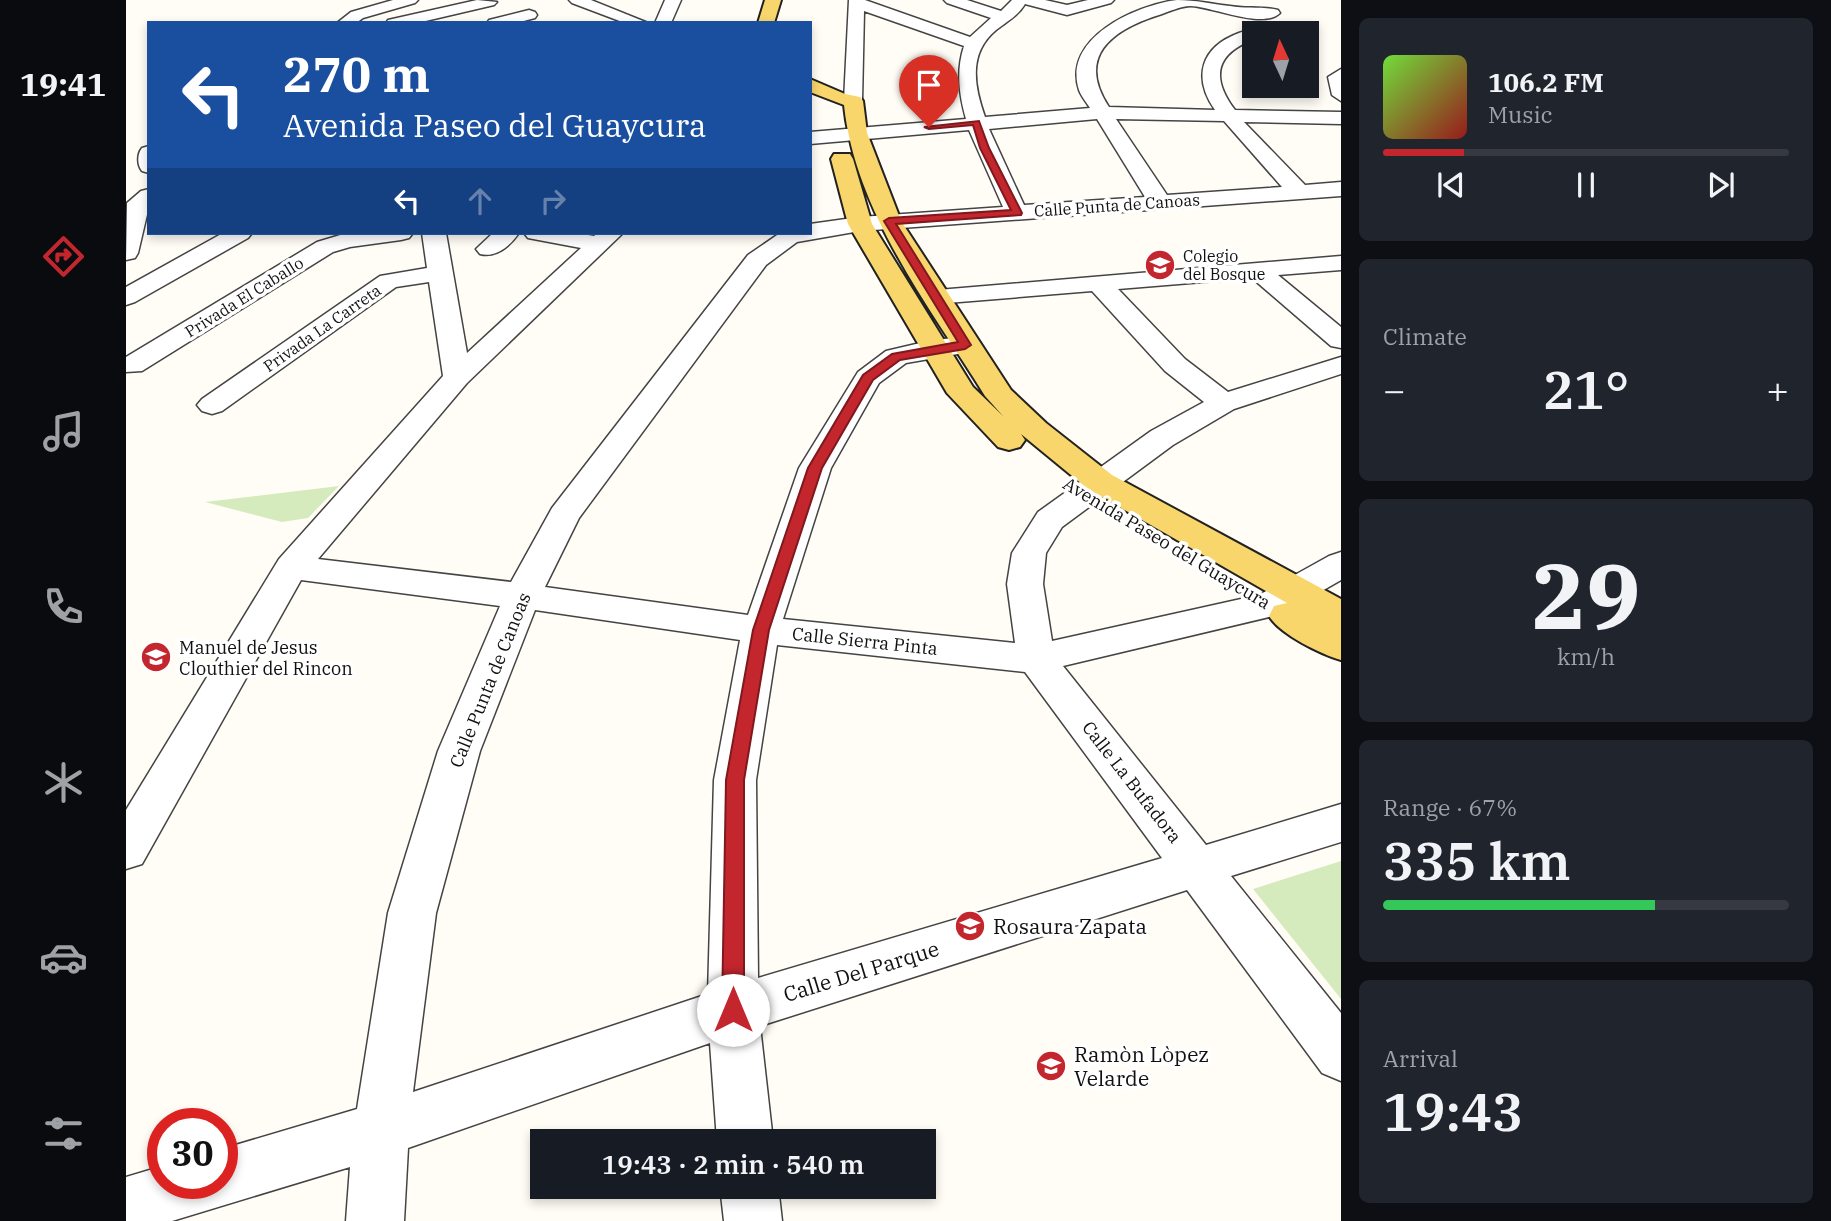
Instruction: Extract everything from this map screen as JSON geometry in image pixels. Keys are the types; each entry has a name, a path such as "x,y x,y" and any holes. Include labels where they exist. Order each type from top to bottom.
{"main road":[{"path":"767,21 773,0"},
{"path":"812,86 848,97"},
{"name":"Avenida Paseo del Guaycura","path":"848,97 834,135 875,223 949,347"},
{"name":"Avenida Paseo del Guaycura","path":"875,223 934,296 962,393 1004,437 1283,598 1341,646"},
{"name":"Avenida Paseo del Guaycura","path":"1283,598 1341,616"}],"street":[{"path":"348,21 357,15 410,0"},
{"path":"403,21 489,2 484,0"},
{"path":"577,0 635,21"},
{"path":"664,21 673,0"},
{"path":"952,0 1004,17"},
{"path":"1017,213 985,148 976,122 967,57 973,44 1020,3 1020,0"},
{"path":"1027,0 1067,10 1105,0"},
{"path":"1160,202 1088,90 1086,64 1096,44 1112,30 1133,18 1186,0 1229,11 1272,13"},
{"path":"1260,0 1272,13 1274,21"},
{"path":"848,97 857,2 973,44"},
{"path":"504,21 530,15"},
{"path":"1242,38 1228,44 1218,53 1211,72 1214,92 1229,115 1299,192"},
{"path":"1341,74 1337,77 1341,95"},
{"path":"834,135 1102,113 1341,118"},
{"name":"Calle Punta de Canoas","path":"812,231 875,223 1341,189"},
{"path":"126,253 137,206 147,198"},
{"path":"126,297 236,235"},
{"name":"Privada El Caballo","path":"132,365 325,247 346,240 385,235"},
{"path":"434,235 457,377"},
{"path":"488,249 505,235"},
{"path":"564,235 606,238"},
{"name":"Calle Punta de Canoas","path":"375,1221 380,1130 412,913 459,751 522,596 564,515 757,260 789,237 797,235"},
{"path":"126,850 291,567 457,377 606,238"},
{"path":"934,296 1341,263"},
{"path":"1257,269 1287,298 1341,340"},
{"name":"Privada La Carreta","path":"212,405 389,281 440,273"},
{"path":"1099,283 1175,365 1224,403"},
{"path":"744,1129 733,1010 735,780 761,630 815,468 868,378 896,357 949,347"},
{"name":"Calle La Bufadora","path":"1341,365 1224,403 1162,438 1050,520 1029,553 1025,584 1036,660 1341,1055"},
{"name":"Calle Sierra Pinta","path":"291,567 761,630 1036,660 1283,598 1341,564"},
{"name":"Calle Del Parque","path":"238,1172 380,1130 733,1010 1341,823"},
{"path":"126,1206 150,1199"},
{"path":"750,1199 753,1221"}],"green space":[{"path":"339,486 308,518 282,522 205,502"},
{"path":"1341,861 1341,999 1253,889"}],"place":[{"name":"Colegio del Bosque","path":"1160,265"},
{"name":"Manuel de Jesus Clouthier del Rincon","path":"156,657"},
{"name":"Rosaura Zapata","path":"970,926"},
{"name":"Ramòn Lòpez Velarde","path":"1051,1066"}],"route":[{"path":"733,1010 735,780 761,630 815,468 868,378 896,357 933,348 965,345 889,221 1017,213 985,148 976,122 929,127"}]}
